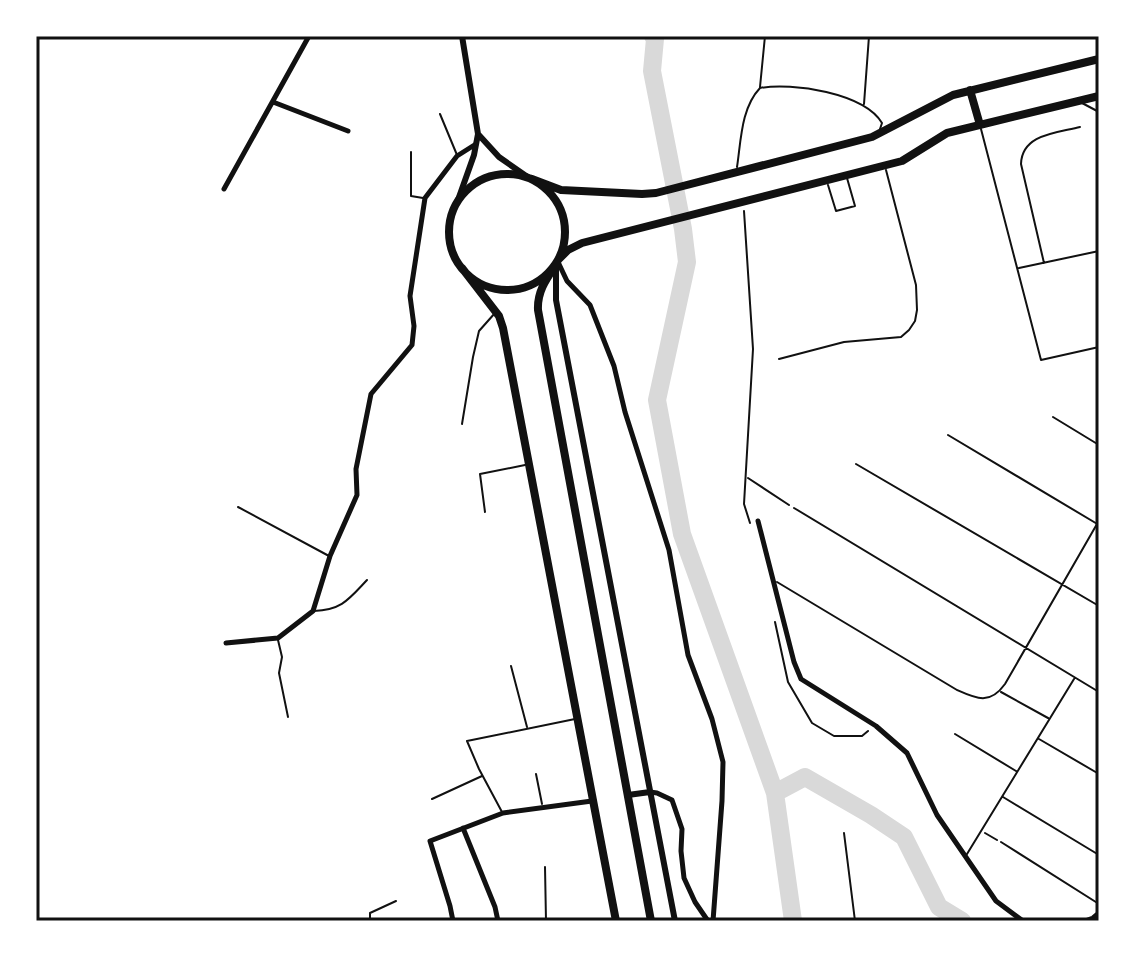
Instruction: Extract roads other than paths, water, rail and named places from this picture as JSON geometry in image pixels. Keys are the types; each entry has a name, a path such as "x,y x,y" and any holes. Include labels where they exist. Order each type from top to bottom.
{"highway":[{"path":"617,918 502,325 452,251 449,234 458,200 472,186 489,177 511,174 561,190 656,193 879,134 944,99 970,90 1099,59"},
{"path":"970,90 980,125"},
{"path":"462,268 484,285 497,289 527,286 539,280 565,252 576,245 907,159 944,134 1099,96"},
{"path":"531,178 551,194 563,215 565,237 557,262 541,288 538,310 651,921"}],"main road":[{"path":"462,36 478,134 499,157 531,178"},
{"path":"458,200 478,134"},
{"path":"557,262 556,300 675,921"},
{"path":"628,795 650,792"}],"street":[{"path":"224,189 309,36"},
{"path":"273,102 348,131"},
{"path":"226,643 278,638 313,611 330,556 357,495 356,469 371,394 412,345 414,326 410,296 425,198 457,156 476,144"},
{"path":"557,262 567,281 590,305 614,366 629,425 669,550 688,655 712,719 723,762 711,921"},
{"path":"758,521 801,679 876,726 907,753 937,815 996,901 1023,921"},
{"path":"650,792 672,800 682,829 684,878 695,902 711,921"},
{"path":"453,921 430,841 503,813 593,801"},
{"path":"463,828 498,921"},
{"path":"1085,921 1099,913"}],"lane":[{"path":"736,172 745,117 760,88 765,36"},
{"path":"864,106 869,36"},
{"path":"760,88 816,91 850,99 873,112 882,123 879,134"},
{"path":"1077,101 1099,112"},
{"path":"440,114 457,156"},
{"path":"980,125 1041,360 1099,347"},
{"path":"1044,263 1021,164 1022,154 1035,139 1080,127"},
{"path":"411,152 411,196 425,198"},
{"path":"779,359 844,342 901,337 915,321 916,285 884,165"},
{"path":"826,180 836,211 855,206 846,175"},
{"path":"1017,268 1099,251"},
{"path":"462,424 479,331 495,312"},
{"path":"1053,417 1099,445"},
{"path":"774,580 957,690 975,698 991,698 1000,691 1098,525 948,435"},
{"path":"485,512 480,474 530,464"},
{"path":"856,464 1099,606"},
{"path":"238,507 330,556"},
{"path":"794,508 1099,692"},
{"path":"313,611 329,610 344,604 367,580"},
{"path":"278,638 282,657 279,673 288,717"},
{"path":"511,666 527,729"},
{"path":"966,856 1074,678"},
{"path":"1000,691 1049,719"},
{"path":"503,813 467,741 578,718"},
{"path":"955,734 1017,772"},
{"path":"1038,738 1099,774"},
{"path":"536,774 543,808"},
{"path":"432,799 483,775"},
{"path":"1002,797 1099,855"},
{"path":"844,833 855,921"},
{"path":"1001,842 1099,904"},
{"path":"545,867 546,921"},
{"path":"370,921 370,913 396,901"},
{"path":"880,921 892,921"}],"waterway":[{"path":"653,36 652,71 687,262 657,400 682,534 775,793 793,921"},
{"path":"775,793 805,777 904,837 939,907 962,921"}]}
